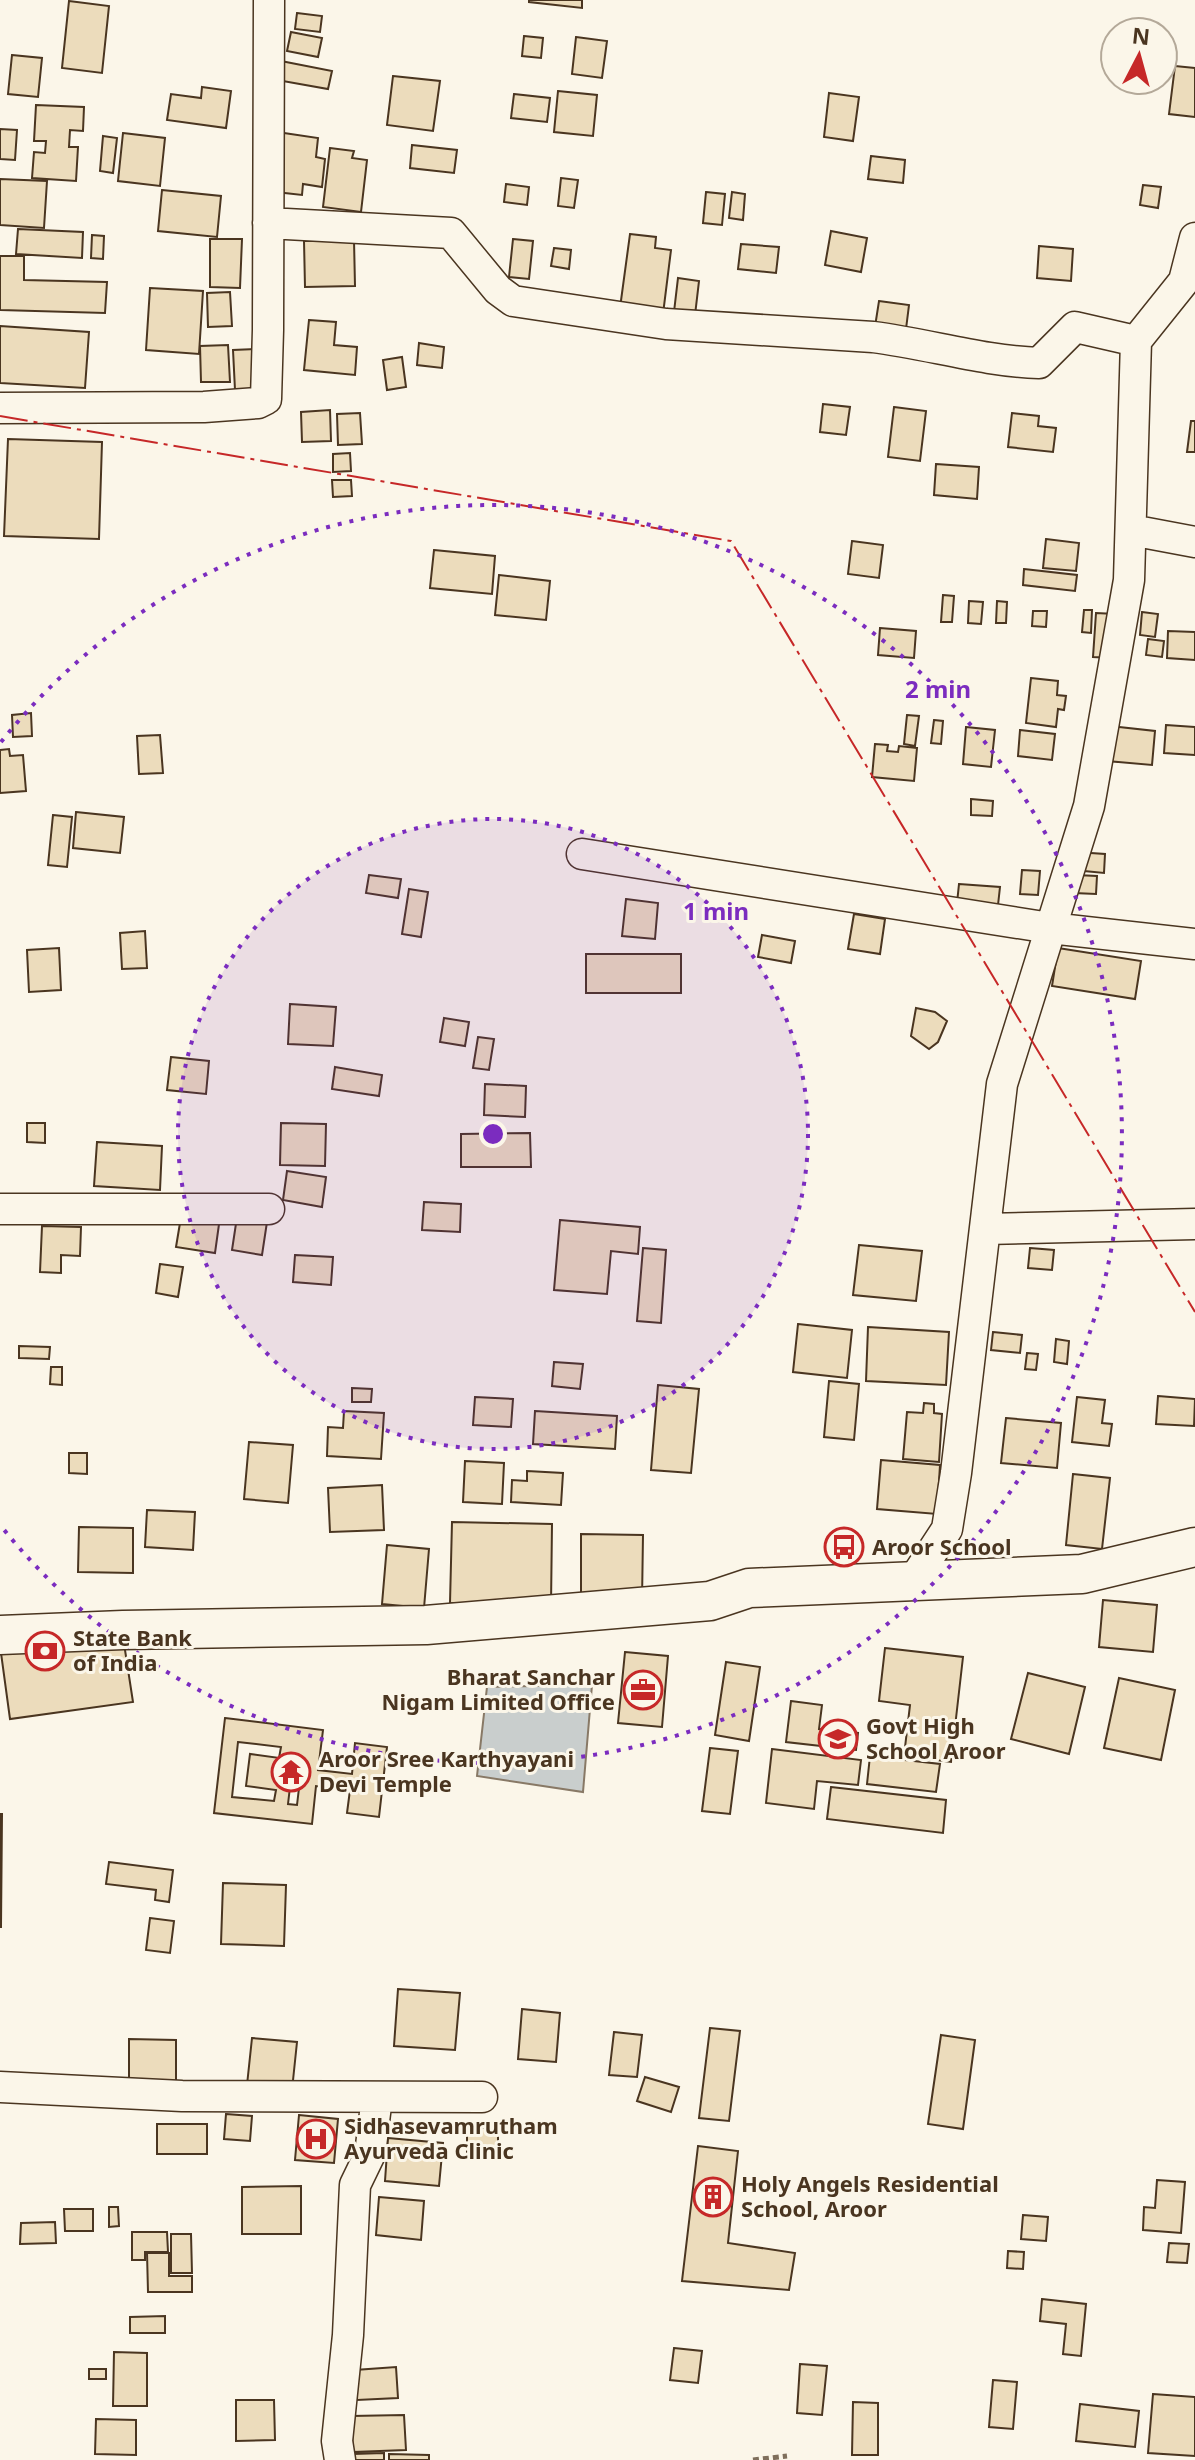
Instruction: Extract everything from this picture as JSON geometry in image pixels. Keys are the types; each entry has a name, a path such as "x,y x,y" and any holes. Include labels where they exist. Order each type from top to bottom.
{"main road":[{"path":"0,1635 426,1625 710,1601 749,1588 1082,1574 1195,1547"}],"street":[{"path":"0,408 204,407 258,403 266,399 269,0"},
{"path":"268,223 451,233 498,290 513,301 666,324 873,337 906,341 982,359 1039,363 1075,327 1136,341"},
{"path":"913,1581 947,1529 1002,1084 1089,806 1129,580 1136,341 1184,281 1195,238"},
{"path":"1131,530 1195,542"},
{"path":"582,854 1050,928 1195,944"},
{"path":"0,1209 269,1209"},
{"path":"985,1229 1195,1224"},
{"path":"0,2087 182,2096 482,2097"},
{"path":"340,2460 337,2441 348,2335 355,2185 370,2154 377,2097"}],"path":[{"path":"753,2460 787,2456"}],"shaded area":[{"path":"592,1685 583,1792 477,1776 487,1687"}],"building":[{"path":"582,0 582,8 529,2"},
{"path":"69,1 109,6 102,73 62,68"},
{"path":"297,13 322,16 320,32 295,29"},
{"path":"291,32 322,38 318,57 287,51"},
{"path":"524,36 543,38 541,58 522,56"},
{"path":"576,37 607,41 602,78 572,74"},
{"path":"12,55 42,58 38,97 8,94"},
{"path":"281,61 332,71 328,89 277,80"},
{"path":"1179,66 1195,68 1195,117 1169,114 1171,96 1179,96"},
{"path":"393,76 440,81 433,131 387,125"},
{"path":"202,87 231,91 226,128 167,120 171,94 201,98"},
{"path":"558,91 597,95 593,136 554,132"},
{"path":"829,93 859,97 853,141 824,137"},
{"path":"514,94 550,98 547,122 511,118"},
{"path":"36,105 84,107 83,131 70,130 69,147 78,147 76,181 32,178 34,152 45,153 46,141 34,141"},
{"path":"0,129 17,130 15,160 0,159"},
{"path":"123,133 165,138 160,186 118,181"},
{"path":"284,133 318,138 316,157 325,159 322,187 303,184 302,195 276,192"},
{"path":"103,136 117,138 113,173 100,171"},
{"path":"412,145 457,150 454,173 410,168"},
{"path":"330,148 354,151 352,158 367,160 361,212 323,207"},
{"path":"871,156 905,160 903,183 868,179"},
{"path":"561,178 578,180 574,208 558,206"},
{"path":"0,179 47,181 44,228 0,225"},
{"path":"506,184 529,187 527,205 504,202"},
{"path":"1143,185 1161,187 1158,208 1140,205"},
{"path":"162,190 221,196 217,237 158,231"},
{"path":"706,192 725,194 722,225 703,223"},
{"path":"732,192 745,194 743,220 729,218"},
{"path":"18,229 83,232 82,258 16,254"},
{"path":"831,231 867,238 861,272 825,265"},
{"path":"630,234 656,237 655,248 671,250 663,314 620,308"},
{"path":"92,235 104,236 103,259 91,258"},
{"path":"210,239 242,239 240,288 210,287"},
{"path":"513,239 533,241 529,279 509,277"},
{"path":"354,240 355,286 305,287 304,241"},
{"path":"741,244 779,247 776,273 738,269"},
{"path":"1039,246 1073,249 1071,281 1037,278"},
{"path":"554,248 571,250 569,269 551,266"},
{"path":"0,256 24,256 24,280 107,282 105,313 0,310"},
{"path":"678,278 699,281 695,315 674,312"},
{"path":"150,288 203,291 199,354 146,350"},
{"path":"230,292 232,326 208,327 207,293"},
{"path":"879,301 909,305 905,337 874,333"},
{"path":"309,320 336,322 334,345 357,347 355,375 304,370"},
{"path":"0,326 89,332 85,388 0,383"},
{"path":"419,343 444,347 442,368 417,365"},
{"path":"228,345 230,382 201,382 200,346"},
{"path":"258,349 260,389 235,390 233,350"},
{"path":"402,357 406,387 387,390 383,360"},
{"path":"823,404 850,407 846,435 820,432"},
{"path":"894,407 926,411 920,461 888,457"},
{"path":"330,410 331,441 302,442 301,412"},
{"path":"360,413 362,444 338,445 337,414"},
{"path":"1012,413 1039,416 1038,426 1056,428 1053,452 1008,447"},
{"path":"1191,421 1195,421 1195,452 1187,452"},
{"path":"8,439 102,442 99,539 4,536"},
{"path":"350,453 351,471 333,472 333,454"},
{"path":"936,464 979,467 977,499 934,495"},
{"path":"332,480 351,480 352,496 333,497"},
{"path":"1046,539 1079,543 1076,571 1043,568"},
{"path":"852,541 883,545 879,578 848,574"},
{"path":"434,550 495,556 492,594 430,588"},
{"path":"1024,569 1077,575 1075,591 1023,585"},
{"path":"499,575 550,581 546,620 495,615"},
{"path":"943,595 954,596 952,622 941,622"},
{"path":"969,601 983,602 981,624 968,623"},
{"path":"997,601 1007,602 1006,623 996,623"},
{"path":"1084,610 1092,610 1091,633 1082,632"},
{"path":"1033,611 1047,611 1046,627 1032,626"},
{"path":"1142,612 1158,614 1155,637 1140,635"},
{"path":"1096,613 1115,614 1112,658 1093,657"},
{"path":"880,628 916,631 914,658 878,655"},
{"path":"1168,631 1195,632 1195,660 1167,658"},
{"path":"1148,639 1164,641 1162,657 1146,655"},
{"path":"1031,678 1058,681 1057,695 1066,696 1064,710 1058,709 1056,727 1026,723"},
{"path":"31,713 32,736 13,737 12,715"},
{"path":"907,715 919,716 915,746 904,744"},
{"path":"934,720 943,721 941,744 931,743"},
{"path":"1166,725 1195,727 1195,755 1164,753"},
{"path":"1110,726 1155,731 1152,765 1107,761"},
{"path":"966,727 995,730 991,767 963,764"},
{"path":"1020,730 1055,734 1052,760 1018,756"},
{"path":"160,735 163,773 139,774 137,736"},
{"path":"875,744 888,745 887,751 898,752 899,746 917,748 914,781 872,777"},
{"path":"9,749 10,756 23,755 26,791 0,793 0,750"},
{"path":"971,799 993,801 992,816 971,815"},
{"path":"76,812 124,817 120,853 73,848"},
{"path":"53,815 72,817 67,867 48,865"},
{"path":"1076,852 1105,854 1104,873 1074,870"},
{"path":"1022,870 1040,871 1038,895 1020,894"},
{"path":"369,875 401,879 398,898 366,893"},
{"path":"1076,875 1097,876 1096,894 1074,893"},
{"path":"959,884 1000,887 998,905 957,903"},
{"path":"409,889 428,892 421,937 402,934"},
{"path":"626,899 658,903 655,939 622,936"},
{"path":"854,914 885,919 880,954 848,949"},
{"path":"145,931 147,968 122,969 120,933"},
{"path":"762,935 795,941 791,963 758,957"},
{"path":"59,948 61,990 29,992 27,950"},
{"path":"1058,948 1141,961 1135,999 1052,986"},
{"path":"586,954 681,954 681,993 586,993"},
{"path":"290,1004 336,1007 333,1046 288,1044"},
{"path":"916,1008 935,1012 947,1021 938,1042 929,1049 911,1036"},
{"path":"444,1018 469,1022 465,1046 440,1042"},
{"path":"478,1037 494,1039 489,1070 473,1068"},
{"path":"171,1057 209,1061 206,1094 167,1090"},
{"path":"335,1067 382,1075 379,1096 332,1089"},
{"path":"485,1084 526,1086 525,1117 484,1115"},
{"path":"27,1123 45,1123 45,1143 27,1142"},
{"path":"281,1123 326,1124 325,1166 280,1165"},
{"path":"530,1133 531,1167 461,1167 461,1134"},
{"path":"97,1142 162,1146 160,1190 94,1186"},
{"path":"287,1171 326,1177 322,1207 283,1200"},
{"path":"424,1202 461,1204 460,1232 422,1230"},
{"path":"182,1211 220,1217 215,1253 176,1247"},
{"path":"237,1217 267,1222 262,1255 232,1250"},
{"path":"560,1220 640,1227 638,1254 611,1251 607,1294 554,1290"},
{"path":"42,1226 81,1227 80,1256 61,1255 61,1273 40,1272"},
{"path":"859,1245 922,1251 916,1301 853,1295"},
{"path":"643,1248 666,1250 661,1323 637,1321"},
{"path":"1030,1248 1054,1250 1052,1270 1028,1268"},
{"path":"295,1255 333,1257 331,1285 293,1282"},
{"path":"160,1264 183,1267 178,1297 156,1293"},
{"path":"798,1324 852,1330 847,1378 793,1372"},
{"path":"868,1327 949,1332 946,1385 866,1381"},
{"path":"993,1332 1022,1335 1020,1353 991,1350"},
{"path":"1056,1339 1069,1341 1067,1364 1054,1362"},
{"path":"19,1346 50,1347 49,1359 19,1358"},
{"path":"1027,1353 1038,1354 1036,1370 1025,1369"},
{"path":"554,1362 583,1364 580,1389 552,1386"},
{"path":"51,1367 62,1367 62,1385 50,1384"},
{"path":"829,1381 859,1384 854,1440 824,1437"},
{"path":"658,1385 699,1389 691,1473 651,1470"},
{"path":"352,1388 372,1389 371,1402 352,1402"},
{"path":"1158,1396 1195,1399 1194,1426 1156,1424"},
{"path":"475,1397 513,1399 511,1427 473,1425"},
{"path":"1077,1397 1105,1400 1102,1423 1112,1424 1109,1446 1072,1442"},
{"path":"924,1403 934,1404 934,1413 942,1414 939,1462 903,1459 907,1412 923,1413"},
{"path":"344,1411 384,1413 381,1459 327,1456 328,1427 343,1428"},
{"path":"535,1411 617,1416 615,1449 533,1444"},
{"path":"1006,1418 1061,1423 1057,1468 1001,1463"},
{"path":"249,1442 293,1445 288,1503 244,1499"},
{"path":"69,1453 87,1453 87,1474 69,1473"},
{"path":"881,1460 940,1465 937,1514 877,1509"},
{"path":"465,1461 504,1463 502,1504 463,1502"},
{"path":"527,1471 563,1473 561,1505 511,1502 512,1480 527,1481"},
{"path":"1073,1474 1110,1478 1102,1549 1066,1545"},
{"path":"382,1485 384,1530 330,1532 328,1488"},
{"path":"147,1510 195,1512 193,1550 145,1547"},
{"path":"452,1522 552,1524 551,1605 450,1603"},
{"path":"79,1527 133,1528 133,1573 78,1572"},
{"path":"581,1534 643,1535 642,1601 581,1600"},
{"path":"387,1545 429,1549 424,1608 382,1604"},
{"path":"1103,1600 1157,1605 1153,1652 1099,1647"},
{"path":"123,1637 133,1702 10,1719 1,1653"},
{"path":"885,1648 963,1657 951,1762 904,1756 910,1705 879,1701"},
{"name":"Bharat Sanchar Nigam Limited Office","path":"625,1652 668,1656 662,1727 618,1723"},
{"path":"726,1662 760,1667 749,1741 715,1735"},
{"path":"1028,1673 1085,1687 1069,1754 1011,1739"},
{"path":"1119,1678 1175,1690 1161,1760 1104,1748"},
{"path":"791,1701 822,1705 819,1729 858,1733 856,1750 786,1742"},
{"name":"Aroor Sree Karthyayani Devi Temple","path":"225,1718 323,1730 318,1770 352,1774 355,1743 387,1747 379,1817 347,1813 350,1790 316,1786 312,1824 214,1813","holes":["238,1742 281,1747 279,1758 250,1754 246,1786 276,1790 274,1801 232,1797","290,1787 299,1788 297,1805 288,1804"]},
{"path":"710,1748 738,1751 730,1814 702,1811"},
{"path":"772,1749 861,1760 858,1785 817,1781 814,1809 766,1803"},
{"path":"870,1756 940,1764 936,1792 867,1784"},
{"path":"831,1787 946,1800 943,1833 827,1819"},
{"path":"2,1814 1,1927 0,1927"},
{"path":"109,1862 173,1870 169,1902 155,1900 156,1890 106,1884"},
{"path":"223,1883 286,1885 284,1946 221,1944"},
{"path":"150,1918 174,1921 170,1953 146,1950"},
{"path":"398,1989 460,1993 455,2050 394,2046"},
{"path":"522,2009 560,2013 556,2062 518,2059"},
{"path":"710,2028 740,2031 729,2121 699,2118"},
{"path":"614,2032 642,2035 637,2077 609,2075"},
{"path":"941,2035 975,2040 963,2129 928,2124"},
{"path":"252,2038 297,2042 292,2090 247,2085"},
{"path":"129,2039 176,2040 176,2082 129,2082"},
{"path":"645,2077 679,2087 671,2112 637,2101"},
{"path":"226,2114 252,2116 250,2141 224,2139"},
{"name":"Sidhasevamrutham Ayurveda Clinic","path":"299,2115 338,2119 334,2163 295,2160"},
{"path":"157,2124 207,2124 207,2154 157,2154"},
{"path":"467,2128 498,2128 498,2160 467,2160"},
{"path":"388,2138 443,2143 439,2186 385,2181"},
{"name":"Holy Angels Residential School, Aroor","path":"698,2146 738,2151 728,2243 795,2253 789,2290 682,2281"},
{"path":"1157,2180 1185,2182 1181,2233 1143,2230 1144,2207 1155,2208"},
{"path":"301,2186 301,2234 242,2234 242,2187"},
{"path":"379,2197 424,2201 421,2240 376,2235"},
{"path":"109,2207 118,2207 119,2226 109,2227"},
{"path":"64,2209 93,2209 93,2231 65,2231"},
{"path":"1023,2215 1048,2217 1046,2241 1021,2239"},
{"path":"55,2222 56,2243 20,2244 21,2223"},
{"path":"132,2232 167,2232 168,2252 145,2252 145,2260 132,2260"},
{"path":"171,2234 191,2234 192,2273 171,2273"},
{"path":"1169,2243 1189,2244 1187,2263 1167,2262"},
{"path":"1008,2251 1024,2252 1023,2269 1007,2268"},
{"path":"147,2253 169,2253 169,2276 192,2276 192,2292 148,2292"},
{"path":"1042,2299 1086,2304 1081,2356 1063,2354 1066,2324 1040,2321"},
{"path":"165,2316 165,2333 130,2333 130,2317"},
{"path":"674,2348 702,2351 698,2383 670,2380"},
{"path":"114,2352 147,2353 147,2406 113,2406"},
{"path":"800,2364 827,2366 822,2415 797,2413"},
{"path":"396,2367 398,2398 357,2400 355,2370"},
{"path":"89,2369 106,2369 106,2379 89,2379"},
{"path":"993,2380 1017,2382 1013,2429 989,2427"},
{"path":"1153,2394 1195,2397 1195,2456 1148,2453"},
{"path":"236,2400 274,2400 275,2440 236,2441"},
{"path":"853,2402 878,2403 878,2455 852,2455"},
{"path":"1080,2404 1139,2411 1135,2447 1076,2441"},
{"path":"404,2415 406,2450 353,2452 351,2416"},
{"path":"96,2419 136,2420 136,2455 95,2454"},
{"path":"384,2453 384,2460 353,2460 353,2454"},
{"path":"389,2454 429,2455 429,2460 389,2460"}],"power":[{"path":"0,416 731,541 1195,1312"}],"place":[{"name":"Aroor School","path":"844,1547"},
{"name":"State Bank of India","path":"45,1651"},
{"name":"Bharat Sanchar Nigam Limited Office","path":"643,1690"},
{"name":"Govt High School Aroor","path":"838,1739"},
{"name":"Aroor Sree Karthyayani Devi Temple","path":"291,1772"},
{"name":"Sidhasevamrutham Ayurveda Clinic","path":"316,2139"},
{"name":"Holy Angels Residential School, Aroor","path":"713,2197"}]}
